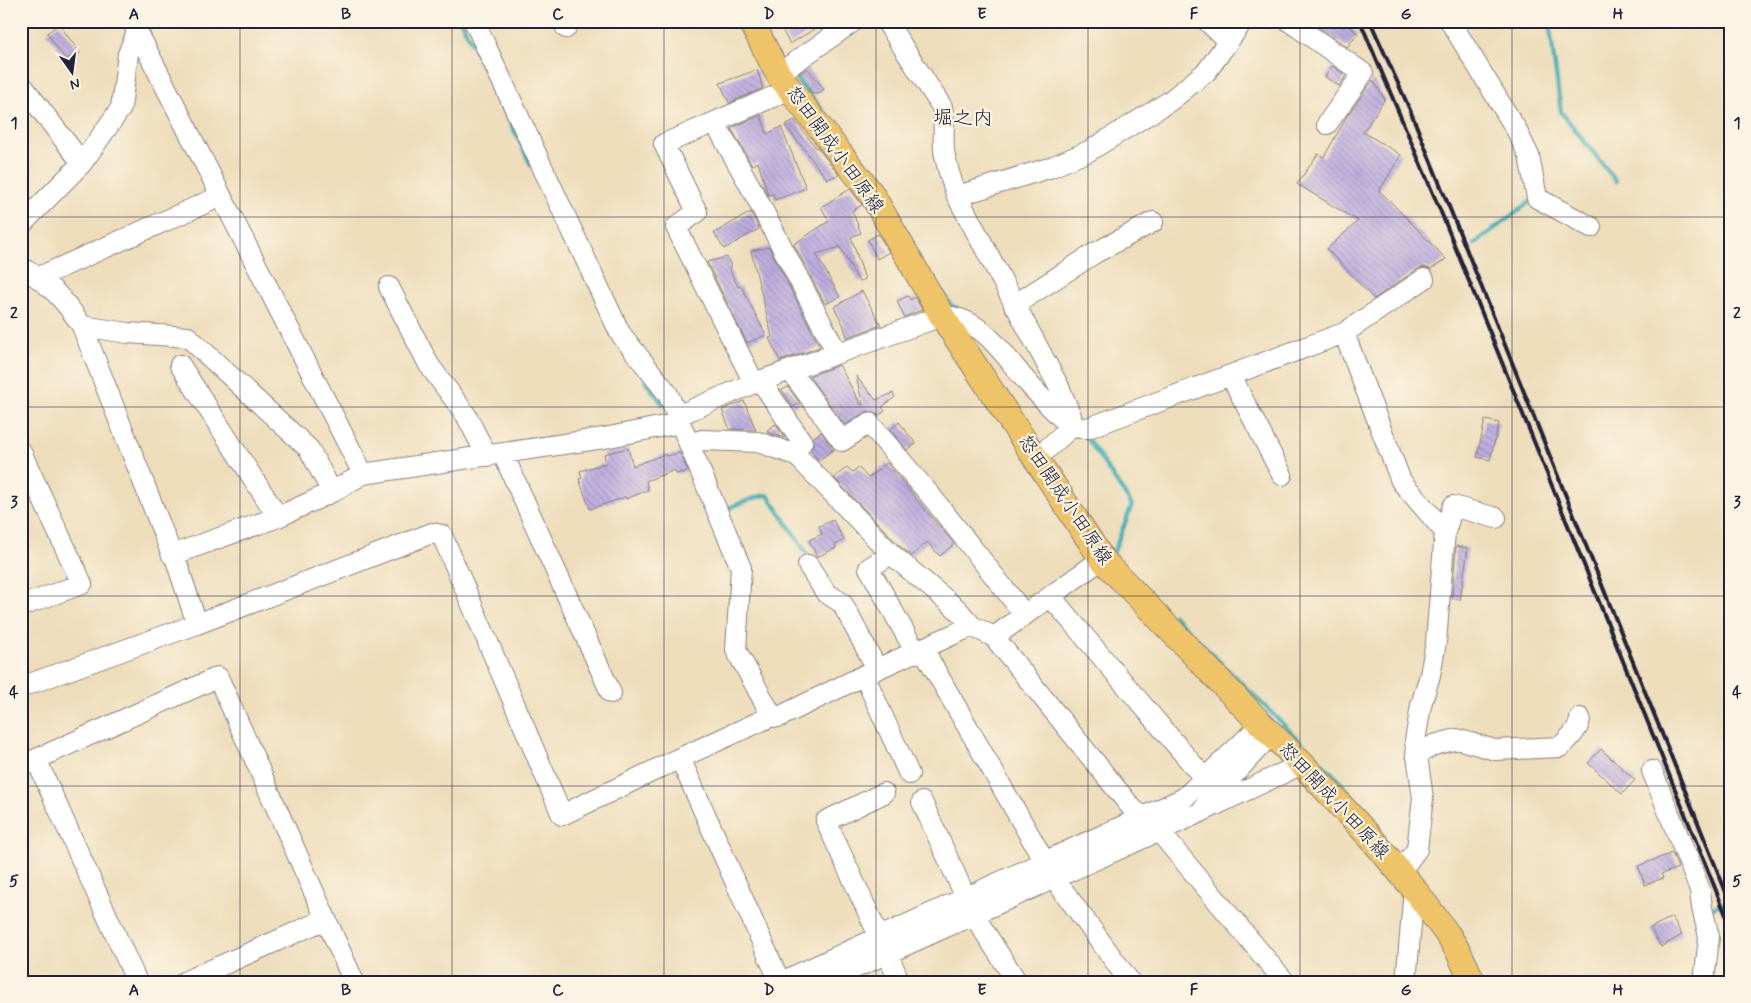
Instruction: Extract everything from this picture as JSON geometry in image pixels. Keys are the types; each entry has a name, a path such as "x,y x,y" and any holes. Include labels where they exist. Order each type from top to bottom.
{"main road":[{"name":"怒田開成小田原線","path":"751,21 756,33 871,194 942,316 1102,559 1302,764 1407,880 1458,951 1473,982"}],"street":[{"path":"474,21 620,333 668,394 741,568 736,650 772,716"},
{"path":"793,454 802,442 757,382 676,227 697,212 664,144 715,123 787,74 854,21"},
{"path":"886,21 942,107 944,148 948,171 956,196 1059,387 1071,416 1071,426 1036,459"},
{"path":"1207,21 1228,41"},
{"path":"956,196 1049,168 1089,151 1170,101 1207,72 1243,21"},
{"path":"1289,21 1363,73 1327,124"},
{"path":"1450,21 1516,129 1529,156 1538,198 1591,227"},
{"path":"21,225 82,163 121,108 128,54 134,26"},
{"path":"134,26 363,474"},
{"path":"21,84 82,163"},
{"path":"715,123 754,193 837,353"},
{"path":"27,272 221,196"},
{"path":"1014,304 1095,253 1153,222"},
{"path":"27,272 65,301 82,326 172,555 174,554 197,624"},
{"path":"174,554 278,517 332,492 363,474 604,438 678,420 757,382 942,316 955,316 976,326 1008,357 1023,377 1055,412 1071,426 1088,428 1344,333 1424,279"},
{"path":"389,287 429,366 495,455 611,693"},
{"path":"82,326 128,333 188,337 309,449 332,492"},
{"path":"1344,333 1401,481 1445,532"},
{"path":"180,365 278,517"},
{"path":"790,370 842,441 869,423 931,496 1025,615"},
{"path":"1230,376 1282,475"},
{"path":"689,444 702,440 758,442 793,454 802,460 891,554 958,610 972,626 994,637 1131,807 1151,824 1285,982"},
{"path":"21,452 82,584 21,606"},
{"path":"1406,982 1407,880 1417,849 1423,798 1415,741 1421,704 1430,674 1436,642 1445,532 1452,506 1496,518"},
{"path":"21,687 197,624 432,533 442,535 562,815 772,716 779,718 870,672 972,626"},
{"path":"891,554 870,568 1049,869 1130,982"},
{"path":"994,637 1102,559"},
{"path":"808,565 826,593 842,603 909,774"},
{"path":"1051,597 1205,779"},
{"path":"137,982 29,762 218,677 354,982"},
{"path":"1416,755 1434,745 1457,739 1494,750 1560,747 1566,742 1580,722 1580,718"},
{"path":"1151,824 1267,729"},
{"path":"1199,812 1267,729"},
{"path":"680,758 781,982 884,945 1151,824 1199,812 1302,764"},
{"path":"1652,771 1700,890 1702,908 1710,937 1704,982"},
{"path":"884,793 826,821 896,973 893,982"},
{"path":"922,802 970,906 1017,982"},
{"path":"184,982 326,919"},
{"path":"824,982 884,945"}],"building":[{"path":"777,21 827,21 790,44"},
{"path":"1310,21 1344,21 1358,34 1347,47"},
{"path":"59,24 80,53 65,59 47,33"},
{"path":"1332,66 1346,76 1339,86 1325,77"},
{"path":"807,68 824,89 818,94 813,94 798,75"},
{"path":"757,70 763,88 729,103 720,83"},
{"path":"1373,80 1385,99 1363,132 1401,155 1379,191 1446,259 1431,269 1424,267 1416,270 1374,299 1327,249 1358,221 1297,184 1318,154 1324,157 1347,116"},
{"path":"761,115 767,134 781,127 806,188 775,200 773,194 768,195 758,162 752,165 731,128"},
{"path":"795,120 839,175 827,179 785,125"},
{"path":"850,189 862,205 852,211 861,233 851,237 865,279 859,282 840,247 816,254 840,297 825,304 794,244 829,221 821,207"},
{"path":"751,212 759,229 724,249 714,233"},
{"path":"878,234 889,252 877,259 868,240"},
{"path":"769,247 820,347 780,361 769,338 772,337 751,251"},
{"path":"727,257 731,266 729,268 738,287 741,286 766,335 747,343 707,262"},
{"path":"862,291 881,325 847,337 834,307"},
{"path":"908,296 910,300 915,297 922,310 904,317 897,301"},
{"path":"839,365 861,405 863,405 856,376 876,400 893,393 895,397 882,407 885,411 878,416 874,412 867,411 845,425 809,376"},
{"path":"788,387 800,403 793,407 782,390"},
{"path":"744,401 756,430 730,429 722,410"},
{"path":"1485,420 1499,423 1490,460 1477,457"},
{"path":"899,422 916,444 907,450 890,430"},
{"path":"776,424 785,438 769,433 767,430"},
{"path":"821,432 834,449 818,461 811,450 814,443 813,438"},
{"path":"628,448 633,466 665,454 666,456 680,453 688,471 676,474 675,470 646,481 648,490 626,499 626,497 590,509 579,479 582,478 580,471 606,463 604,454"},
{"path":"887,463 954,544 940,556 927,542 912,556 834,478 847,467 853,472 858,467 868,478"},
{"path":"833,520 844,540 835,545 836,548 817,557 809,540 822,534 819,526"},
{"path":"1456,546 1468,548 1460,600 1452,598"},
{"path":"1601,749 1635,780 1622,794 1588,763"},
{"path":"1672,853 1678,868 1661,874 1663,878 1645,885 1638,866"},
{"path":"1672,917 1682,935 1661,947 1650,928"}],"waterway":[{"path":"461,21 531,165"},
{"path":"1549,21 1561,112 1616,181"},
{"path":"792,72 872,174"},
{"path":"1474,244 1531,201"},
{"path":"944,295 950,304 959,310"},
{"path":"645,381 663,404"},
{"path":"1085,435 1132,505 1113,554 1115,556"},
{"path":"722,511 763,495 768,495 810,558"},
{"path":"1173,615 1336,777 1379,829"},
{"path":"1707,910 1730,900"}],"railway":[{"path":"1360,21 1443,217 1730,925"},
{"path":"1370,21 1410,110 1730,902"}],"district":[{"name":"堀之内","path":"963,118"}]}
